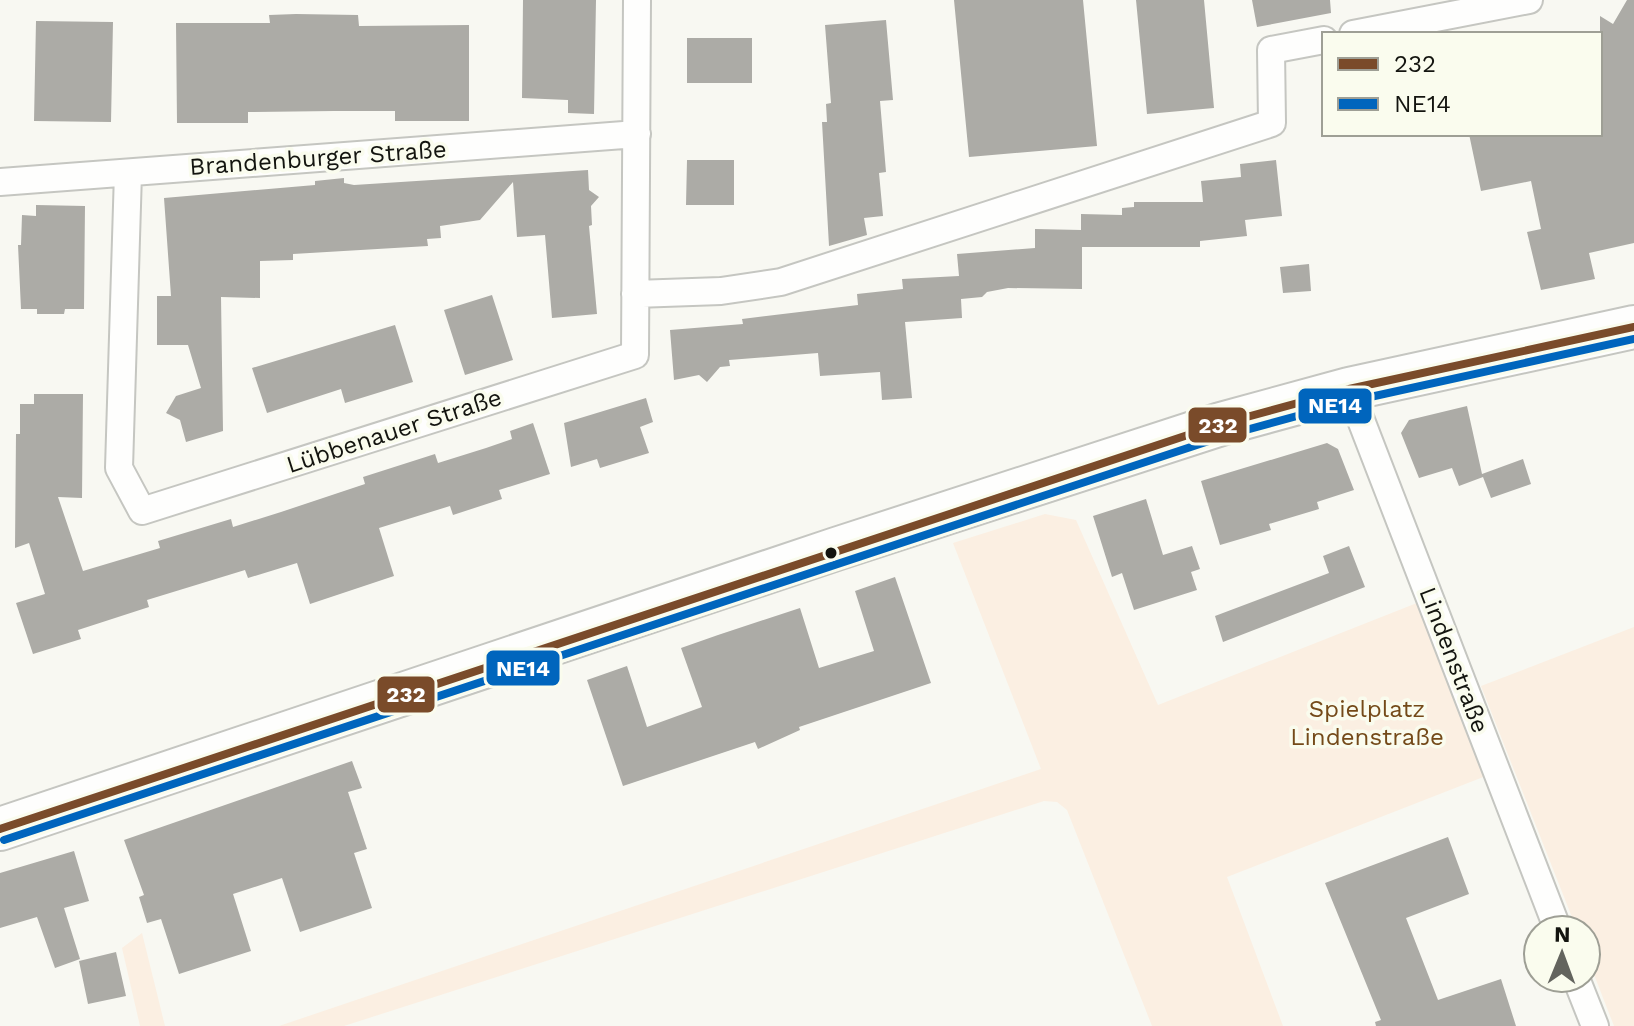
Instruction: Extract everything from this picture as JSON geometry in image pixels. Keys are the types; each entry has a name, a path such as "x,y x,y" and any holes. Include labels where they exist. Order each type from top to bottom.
{"main road":[{"path":"0,829 836,549 1221,424 1349,389 1634,327"}],"street":[{"name":"Lübbenauer Straße","path":"128,173 119,468 142,511 635,355 637,0"},
{"path":"1363,32 1529,0"},
{"path":"635,294 721,291 781,282 1272,123 1271,50 1322,40"},
{"name":"Brandenburger Straße","path":"0,182 637,134"},
{"name":"Lindenstraße","path":"1349,389 1552,914"},
{"path":"1582,994 1595,1026"}],"green space":[{"name":"Spielplatz Lindenstraße","path":"1045,514 1076,520 1158,705 1422,601 1491,774 1227,877 1283,1026 1152,1026 1067,810 1057,802 1044,801 344,1026 279,1026 1041,769 953,543"},
{"path":"1634,627 1634,1026 1614,1026 1602,994 1602,914 1571,914 1481,686"},
{"path":"142,933 165,1026 140,1026 122,948"}],"building":[{"path":"523,0 596,0 594,114 568,113 568,100 522,98"},
{"path":"954,0 1083,0 1097,146 969,157"},
{"path":"1136,0 1204,0 1214,108 1147,114"},
{"path":"1252,0 1330,0 1331,13 1257,27"},
{"path":"1627,0 1634,0 1634,243 1589,253 1595,279 1541,290 1527,232 1541,229 1531,181 1481,191 1469,136 1602,136 1600,16 1613,24"},
{"path":"269,15 358,15 359,26 469,25 469,121 395,121 395,111 334,111 248,112 248,123 177,123 176,23 270,23"},
{"path":"886,20 893,100 880,101 886,172 879,173 883,216 864,218 867,235 829,246 822,122 827,122 826,104 831,103 825,25"},
{"path":"36,21 113,22 111,122 34,121"},
{"path":"687,38 752,38 752,83 687,83"},
{"path":"687,160 734,160 734,205 686,205"},
{"path":"1276,160 1282,216 1245,220 1247,236 1200,241 1200,247 1082,247 1082,289 1008,288 987,292 982,297 961,299 962,318 905,322 912,398 882,400 880,372 820,376 818,353 729,360 730,366 720,367 707,382 699,375 674,380 670,330 743,324 742,319 858,305 857,294 903,289 902,279 959,276 957,254 1035,248 1035,229 1081,230 1081,214 1122,215 1122,208 1134,207 1134,202 1203,202 1201,181 1241,177 1240,164"},
{"path":"588,170 589,190 599,197 591,206 592,225 589,226 597,314 552,318 545,235 517,237 513,182 480,220 440,226 441,238 427,239 428,246 293,254 293,260 260,261 260,298 221,297 223,431 186,442 180,420 166,413 176,396 201,388 188,345 157,345 157,296 171,296 164,198 315,185 315,181 344,178 344,183 354,185"},
{"path":"36,205 85,206 84,309 65,309 64,314 37,314 37,309 21,309 18,245 21,245 22,215 36,216"},
{"path":"1309,264 1311,291 1283,293 1280,267"},
{"path":"492,295 513,360 465,375 444,310"},
{"path":"395,325 413,382 345,403 341,389 267,413 252,368"},
{"path":"34,394 83,394 82,498 58,497 83,571 160,548 158,541 231,519 233,527 281,512 365,484 363,477 435,454 438,463 486,448 512,439 510,431 533,423 550,474 499,490 502,499 453,515 450,506 379,528 394,576 310,604 297,563 248,578 245,570 147,600 149,607 78,630 81,639 33,654 16,603 45,594 29,543 15,548 16,434 20,434 20,404 34,404"},
{"path":"646,398 653,422 640,427 649,453 600,468 597,459 571,467 564,423"},
{"path":"1467,406 1482,474 1523,459 1531,484 1491,498 1483,477 1459,486 1452,468 1419,478 1401,433 1409,420"},
{"path":"1327,443 1338,449 1354,490 1317,502 1319,509 1269,524 1271,530 1220,545 1201,481"},
{"path":"1146,499 1163,555 1192,546 1200,569 1191,572 1197,590 1134,610 1122,573 1112,577 1093,516"},
{"path":"1349,546 1365,587 1223,642 1215,616 1329,573 1323,556"},
{"path":"895,577 931,683 799,727 800,730 758,749 755,742 623,786 587,680 627,666 647,727 702,707 681,648 718,635 800,608 819,668 874,651 855,591"},
{"path":"352,761 362,788 348,792 367,849 354,853 372,908 300,932 282,878 233,894 251,951 179,974 161,919 147,923 139,897 144,895 124,840"},
{"path":"1448,837 1469,894 1406,918 1438,1000 1501,979 1516,1026 1376,1026 1375,1022 1381,1020 1325,883"},
{"path":"74,851 89,901 64,908 80,959 55,968 37,917 0,928 0,873"},
{"path":"116,952 126,996 88,1004 79,961"}],"transit line":[{"name":"232","path":"0,829 1221,424 1349,389 1634,327"},
{"name":"NE14","path":"4,840 1224,436 1352,401 1634,339"}]}
